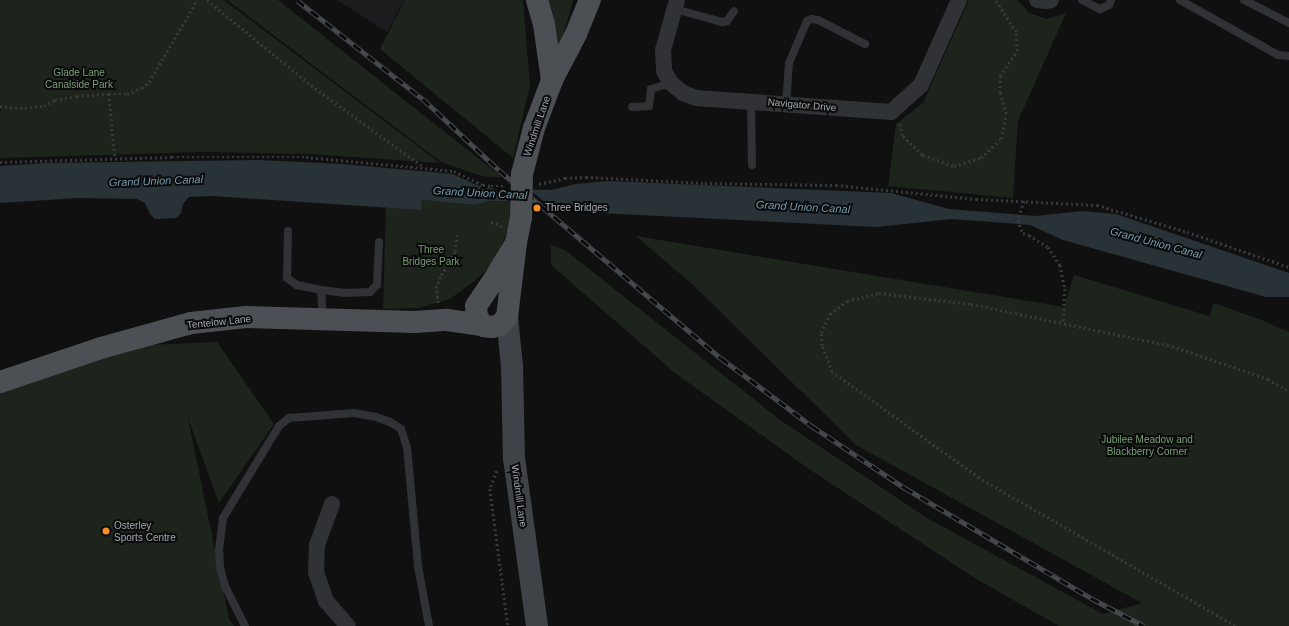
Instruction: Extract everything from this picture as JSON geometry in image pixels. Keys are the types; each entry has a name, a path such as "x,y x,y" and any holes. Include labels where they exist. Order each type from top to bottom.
{"main road":[{"name":"Windmill Lane","path":"537,0 544,24 552,80"},
{"name":"Windmill Lane","path":"537,626 514,458 512,366 491,314 516,243 528,180 534,128 546,102 552,80 576,34 590,0"},
{"name":"Tentelow Lane","path":"0,382 109,346 191,324 246,317 415,322 447,320 491,314"}],"street":[{"path":"576,34 576,14 580,0"},
{"path":"896,108 921,85 959,0"},
{"path":"1037,0 1051,0"},
{"name":"Navigator Drive","path":"676,4 663,50 664,71 672,83 683,93 696,98 891,112 896,108"},
{"path":"332,504 317,545 316,572 326,601 348,626"}],"lane":[{"path":"1082,0 1100,9 1111,0"},
{"path":"1180,0 1278,55 1289,56"},
{"path":"1244,0 1289,23"},
{"path":"676,4 722,22 727,21 734,11"},
{"path":"786,104 789,63 806,21 812,19 818,20 865,44"},
{"path":"632,107 649,106 651,89 672,83"},
{"path":"751,101 752,165"},
{"path":"288,231 287,278 297,285 344,293 370,292 377,285 379,242"},
{"path":"321,290 323,319"},
{"path":"245,626 225,586 220,567 219,550 223,518 279,426 289,418 354,413 376,417 390,422 401,429 407,447 418,566 429,626"}],"path":[{"path":"0,106 20,108 44,106 55,100 77,96 127,94 142,88 149,82 197,0"},
{"path":"207,0 311,85 422,166"},
{"path":"896,108 903,136 923,155 954,166 981,158 1001,138 1006,114 1000,93 1000,76 1017,51 1016,32 995,0"},
{"path":"109,94 115,159"},
{"path":"0,162 306,157 454,170 483,185 491,186"},
{"path":"528,180 586,177 705,183 836,185 976,199 1097,205 1187,232 1289,267"},
{"path":"1024,202 1018,220 1023,233 1048,247 1060,265 1065,289 1063,323"},
{"path":"447,320 437,302 436,288 441,275 455,252 457,235"},
{"path":"1235,626 979,478 832,372 822,346 821,332 830,314 847,301 879,293 971,304 1172,346 1268,379 1289,391"},
{"path":"498,467 490,489 508,626"}],"shaded area":[{"path":"337,0 404,0 387,32"}],"green space":[{"name":"Glade Lane Canalside Park","path":"0,0 224,0 440,163 311,154 201,152 0,158"},
{"path":"227,0 278,0 503,178 482,176 441,162"},
{"path":"405,0 523,0 530,86 513,158 380,49"},
{"path":"547,0 573,0 558,54"},
{"path":"969,0 1017,0 1029,13 1047,19 1066,13 1018,121 1013,198 888,186 896,124 923,103"},
{"name":"Three Bridges Park","path":"422,200 475,205 490,201 511,203 509,226 496,260 477,279 450,299 419,308 383,309 386,207 420,210"},
{"name":"Jubilee Meadow and Blackberry Corner","path":"636,236 1064,307 1074,275 1209,316 1214,303 1264,321 1289,332 1289,626 1059,626 973,577 809,469 675,373 551,265 551,245 565,250 780,420 927,518 1103,614 1142,603 856,445 693,285"},
{"name":"Osterley Sports Centre","path":"217,342 274,424 219,503 188,418 229,619 234,626 0,626 0,392 146,345"}],"water":[{"name":"Grand Union Canal","path":"258,160 343,164 453,174 483,188 551,190 576,184 608,181 891,193 949,209 1036,216 1082,211 1116,214 1289,273 1289,297 1266,297 1063,240 1030,225 952,219 876,227 599,213 587,209 547,204 490,201 475,205 422,200 421,210 212,196 189,197 183,204 181,213 176,218 155,219 150,214 145,203 137,199 78,198 0,203 0,166 44,163"}],"pier":[{"path":"491,186 530,187 530,190 547,204 511,203"}],"railway":[{"path":"297,0 423,99 499,170 721,358 812,426 905,488 1091,598 1144,626"}],"place":[{"name":"Three Bridges","path":"537,208"},
{"name":"Osterley Sports Centre","path":"106,531"}]}
